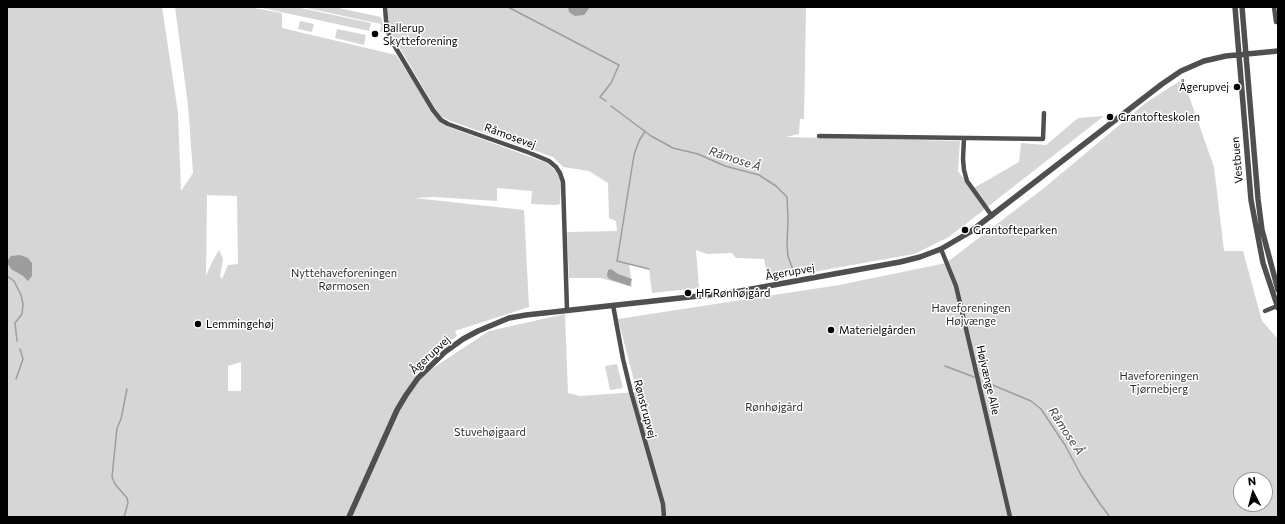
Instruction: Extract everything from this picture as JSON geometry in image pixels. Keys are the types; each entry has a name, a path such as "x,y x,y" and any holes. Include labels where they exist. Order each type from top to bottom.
{"street":[{"name":"Råmosevej","path":"385,7 388,32 394,45 432,110 441,120 448,124 536,155 548,161 556,167 560,173 563,182 567,310"},
{"name":"Vestbuen","path":"1235,7 1251,200 1263,263 1278,307"},
{"name":"Vestbuen","path":"1242,7 1258,199 1262,230 1278,290"},
{"path":"1274,7 1276,22"},
{"name":"Ågerupvej","path":"349,517 397,410 406,395 428,367 462,339 491,325 515,317 742,291 900,262 941,249 970,232 992,216 1113,121 1172,77 1204,62 1226,56 1278,51"},
{"path":"818,136 1043,139 1044,113"},
{"path":"964,138 963,159 967,181 992,216"},
{"name":"Højvænge Alle","path":"941,249 956,286 1010,517"},
{"name":"Rønstrupvej","path":"613,305 629,386 663,504 664,517"},
{"path":"1264,311 1278,307"}],"green space":[{"path":"7,7 162,7 178,113 181,191 193,173 188,105 175,7 248,7 282,13 282,28 396,55 440,122 446,126 547,163 558,173 561,184 560,204 555,205 531,204 532,191 497,188 497,201 433,197 414,198 524,210 529,307 455,331 457,336 436,351 414,377 430,370 489,331 565,314 568,393 580,396 637,392 618,319 839,285 946,263 1044,188 1147,102 1183,79 1214,167 1224,251 1243,251 1262,321 1278,339 1278,517 7,517","holes":["207,195 237,196 238,264 228,265 222,279 220,277 223,259 219,250 206,276","241,362 241,391 228,391 228,366"]},
{"path":"258,7 296,7 371,23 369,31"},
{"path":"302,7 334,7 381,17 385,30 380,32 381,24"},
{"path":"388,7 806,7 804,119 800,119 799,134 786,137 960,141 958,171 972,189 1019,162 1021,143 1046,145 1078,118 1104,116 949,237 914,254 768,280 764,259 736,258 732,253 707,254 696,250 699,288 652,293 649,269 629,264 632,287 601,278 569,278 567,232 617,231 616,221 609,218 608,183 589,171 563,167 553,157 442,117 435,108 391,33 388,19"},
{"path":"300,21 314,24 312,32 298,29"},
{"path":"337,29 366,35 364,45 335,38"},
{"path":"617,364 623,388 610,390 605,366"}],"shaded area":[{"path":"568,7 590,7 584,15 575,16 569,12"},
{"path":"20,255 28,258 32,263 32,276 28,281 23,276 11,269 8,264 8,260 11,256"},
{"path":"611,269 618,274 632,279 630,286 609,279 607,276 608,270"}],"waterway":[{"name":"Råmose Å","path":"508,7 619,65 611,83 600,97 606,101"},
{"name":"Råmose Å","path":"611,106 651,136 673,148 698,154 725,166 759,175 776,186 787,197 787,245 788,256 793,270"},
{"path":"645,131 639,141 634,155 617,261 649,269"},
{"path":"7,276 14,281 21,295 23,304 22,314 15,323 17,341"},
{"path":"16,379 23,359 20,349"},
{"name":"Råmose Å","path":"945,366 974,377"},
{"name":"Råmose Å","path":"983,381 1031,401 1041,409 1065,445 1081,475 1110,517"},
{"path":"124,517 128,503 127,498 115,484 112,477 117,428 121,419 127,389"}],"place":[{"name":"Ballerup Skytteforening","path":"375,34"},
{"name":"Ågerupvej","path":"1237,87"},
{"name":"Grantofteskolen","path":"1110,117"},
{"name":"Grantofteparken","path":"965,230"},
{"name":"HF Rønhøjgård","path":"688,293"},
{"name":"Lemmingehøj","path":"198,324"},
{"name":"Materielgården","path":"831,330"}],"park label":[{"name":"Nyttehaveforeningen Rørmosen","path":"344,279"},
{"name":"Haveforeningen Højvænge","path":"971,314"},
{"name":"Haveforeningen Tjørnebjerg","path":"1159,382"},
{"name":"Rønhøjgård","path":"774,407"},
{"name":"Stuvehøjgaard","path":"490,432"}]}
